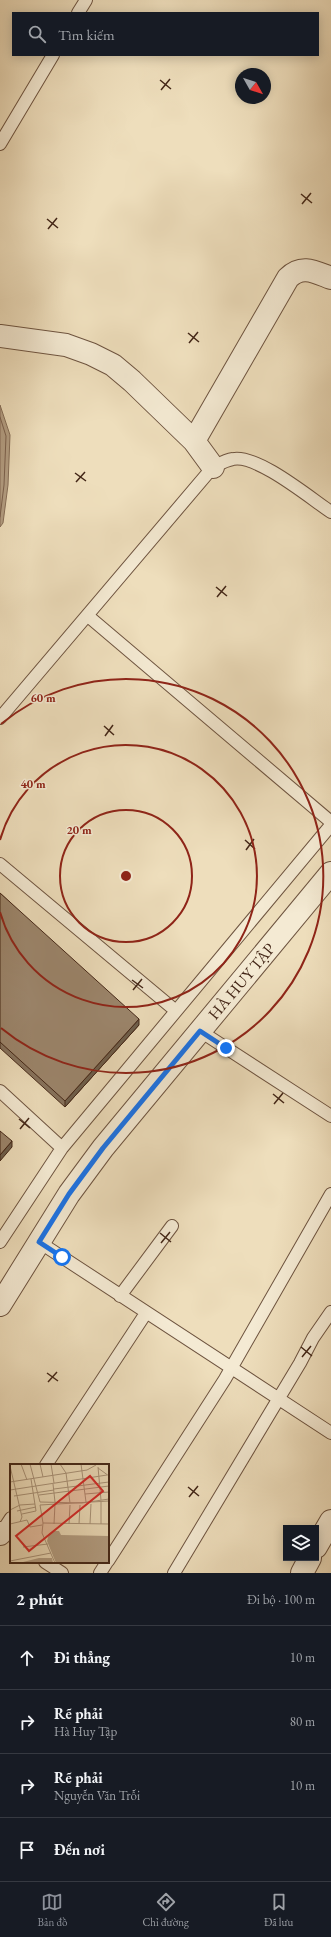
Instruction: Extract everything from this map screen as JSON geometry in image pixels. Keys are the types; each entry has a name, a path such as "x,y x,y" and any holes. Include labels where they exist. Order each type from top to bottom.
{"street":[{"path":"194,441 288,278 295,271 302,270 315,272 331,278"},
{"path":"0,336 66,345 91,354 112,365 132,381 194,441 213,466"},
{"name":"HÀ HUY TẬP","path":"0,1305 69,1194 103,1148 331,873"},
{"path":"319,1542 331,1521"},
{"path":"302,1573 308,1561"}],"lane":[{"path":"79,12 86,0"},
{"path":"0,144 52,56"},
{"path":"0,718 88,616 213,466 234,459 248,460 266,467 331,512"},
{"path":"0,1242 62,1148 331,824 88,616"},
{"path":"0,864 176,1011"},
{"path":"200,1031 331,1116"},
{"path":"0,1091 62,1148"},
{"path":"109,1560 231,1368 331,1194"},
{"path":"120,1296 172,1226"},
{"path":"39,1242 331,1433"},
{"path":"174,1573 313,1338 331,1312"},
{"path":"47,1464 146,1313"},
{"path":"47,1563 62,1573"},
{"path":"100,1573 107,1563"}],"water":[{"path":"0,405 10,435 8,485 3,523 0,527"}],"building":[{"path":"0,893 139,1019 65,1101 0,1042"},
{"path":"0,1131 12,1141 0,1155"}],"route":[{"path":"62,1257 39,1242 69,1194 103,1148 200,1031 226,1048"}]}
